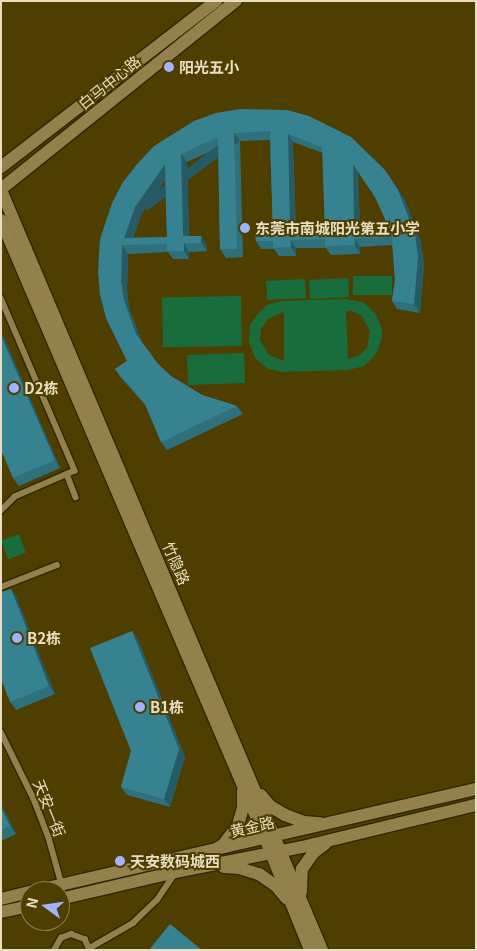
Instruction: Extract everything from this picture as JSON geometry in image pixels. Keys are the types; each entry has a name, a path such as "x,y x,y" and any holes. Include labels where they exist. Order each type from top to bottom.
{"street":[{"name":"白马中心路","path":"1,167 216,1"},
{"name":"白马中心路","path":"1,189 236,1"},
{"name":"竹隐路","path":"1,189 297,902 322,950"},
{"name":"竹隐路","path":"1,220 249,786"},
{"path":"212,851 224,844 238,826 249,786 270,806 285,815 304,822 330,824"},
{"name":"黄金路","path":"70,882 271,838 476,789"},
{"name":"黄金路","path":"70,896 332,840 476,805"},
{"path":"212,866 239,868 259,874 297,902 302,869 313,853 332,840"},
{"path":"1,899 20,894"},
{"name":"竹隐路","path":"297,902 310,950"},
{"path":"1,912 20,908"}],"lane":[{"path":"1,298 75,471 15,497 1,511"},
{"path":"68,474 76,497"},
{"path":"1,588 57,565"},
{"name":"天安一街","path":"1,732 10,746 40,815 49,838 61,881"},
{"path":"54,950 61,938 71,934 81,936 90,949 120,933 140,918 157,900 176,872"}],"green space":[{"path":"353,276 392,276 392,295 353,295"},
{"path":"348,278 349,297 310,299 309,280"},
{"path":"305,279 306,298 267,300 266,281"},
{"path":"241,296 242,346 163,347 162,297"},
{"path":"346,299 362,302 375,313 382,329 382,338 376,354 364,366 348,370 284,372 268,369 255,358 249,342 250,325 267,305 282,301","holes":["346,311 352,311 362,316 370,331 367,348 358,356 348,359","284,313 284,361 269,355 260,340 261,329 268,319"]},
{"path":"244,353 245,383 188,385 187,355"},
{"path":"19,534 26,553 8,559 1,540"}],"building":[{"path":"240,109 287,110 309,116 351,137 385,170 398,190 415,234 418,257 414,304 392,301 395,280 392,237 354,238 355,245 325,246 325,239 290,240 291,247 273,248 273,241 256,241 255,234 273,234 270,131 234,133 237,249 220,249 218,137 181,154 183,236 201,236 201,243 184,243 184,251 167,251 167,244 122,245 121,282 124,300 136,334 158,364 171,376 202,395 237,406 161,442 144,402 115,369 127,361 106,318 100,295 98,272 100,239 112,203 123,182 138,163 154,146 194,121 216,113","holes":["288,134 322,147 325,232 290,233","165,164 167,237 124,238 135,207","353,164 375,197 390,230 354,231"]},
{"name":"D2栋","path":"1,336 55,460 13,478 1,450"},
{"name":"B2栋","path":"11,589 49,686 10,702 1,679 1,592"},
{"name":"B1栋","path":"132,631 179,749 164,799 121,787 131,751 90,648"},
{"path":"1,808 10,826 1,830"},
{"path":"170,924 202,950 149,950"}],"place":[{"name":"阳光五小","path":"169,67"},
{"name":"东莞市南城阳光第五小学","path":"245,228"},
{"name":"D2栋","path":"14,388"},
{"name":"B2栋","path":"17,638"},
{"name":"B1栋","path":"140,707"},
{"name":"天安数码城西","path":"120,861"}]}
